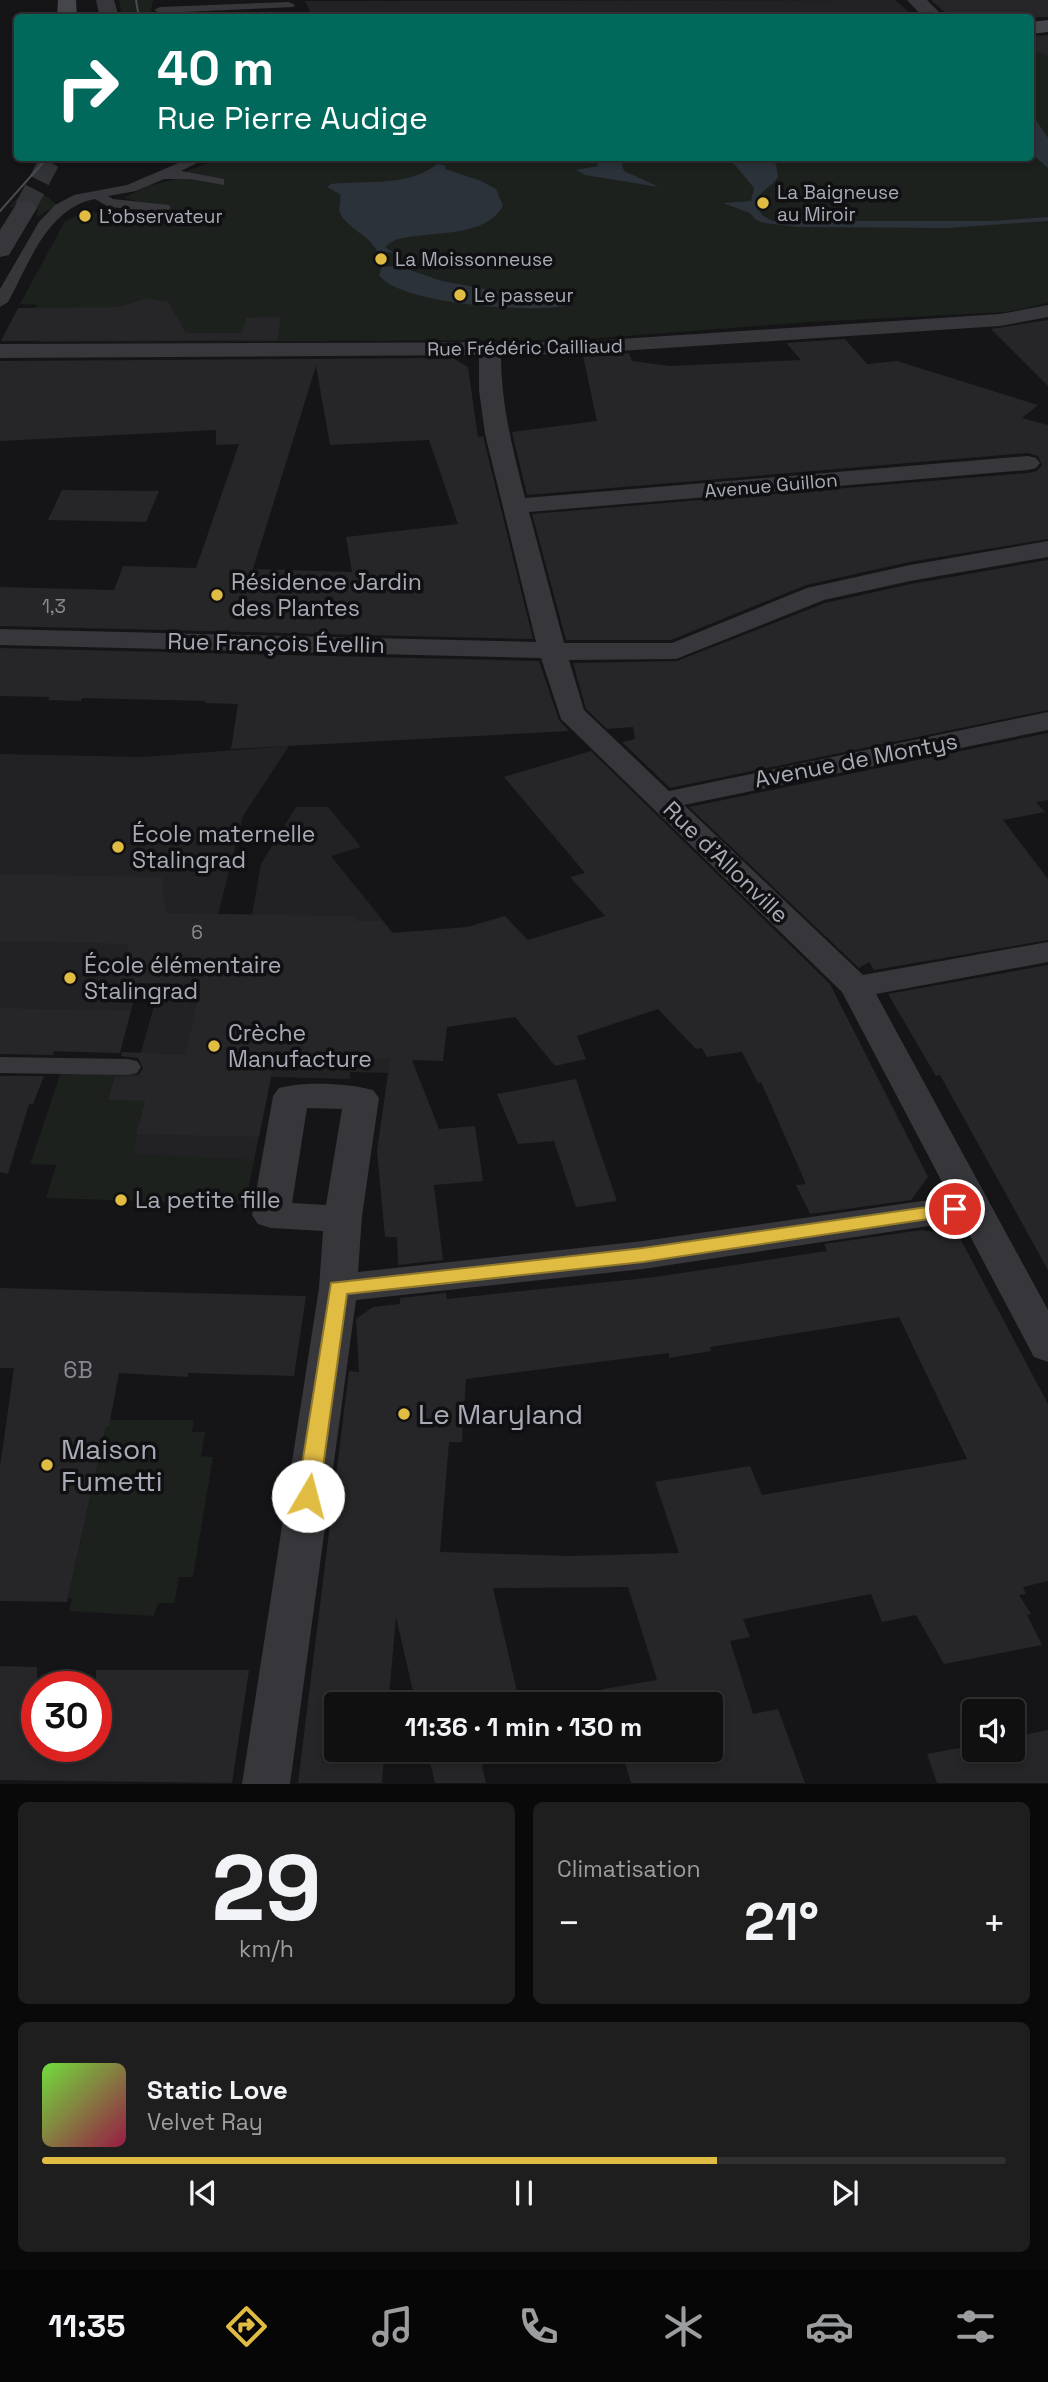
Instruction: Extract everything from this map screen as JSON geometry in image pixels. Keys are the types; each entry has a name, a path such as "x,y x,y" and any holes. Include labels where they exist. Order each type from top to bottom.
{"street":[{"path":"916,0 932,14"},
{"path":"159,9 288,2"},
{"path":"0,302 46,222 60,208 79,198 131,188 193,161"},
{"path":"161,174 190,175 219,182"},
{"path":"97,195 109,203 164,208"},
{"path":"0,250 25,208"},
{"name":"Rue Frédéric Cailliaud","path":"0,351 574,348 1000,320 1048,311"},
{"name":"Rue d'Allonville","path":"490,349 491,390 497,435 552,650 572,713 856,987 1048,1347"},
{"name":"Avenue Guillon","path":"514,505 541,505 1028,463"},
{"name":"Rue François Évellin","path":"0,637 552,650 583,653 676,650 816,594 900,575 1048,549"},
{"name":"Avenue de Montys","path":"664,802 691,793 1048,721"},
{"path":"856,987 1048,952"},
{"path":"0,1065 128,1067"},
{"path":"338,1288 643,1255 973,1207"},
{"path":"266,1783 338,1288 339,1250 344,1219"}],"shaded area":[{"path":"119,0 153,0 151,14 121,14"},
{"path":"895,0 911,14 311,14 305,1"},
{"path":"1048,36 1048,303 1007,312 810,322 573,340 38,342 44,328 34,311 37,305 20,304 65,221 85,212 150,213 157,206 124,198 148,186 181,178 187,171 214,161 1034,161 1034,37"},
{"path":"1034,117 1048,138 1048,168 1034,156"},
{"path":"597,161 621,161 624,171 659,187 585,175 576,170 598,166"},
{"path":"732,161 767,161 776,164 778,177 755,203 762,215 772,221 992,221 1048,217 1048,221 948,228 798,227 764,223 756,220 750,213 723,203 751,201 754,188"},
{"path":"437,164 445,165 445,169 496,189 503,206 494,217 468,229 395,240 385,247 394,253 377,251 374,245 349,225 340,213 340,194 327,187 331,184 400,179 414,176"},
{"path":"24,191 41,192 57,205 37,217 38,207 9,207"},
{"path":"398,266 442,281 569,305 499,307 439,300 391,285 379,275 382,267"},
{"name":"École maternelle Stalingrad","path":"289,746 243,816 217,919 148,945 120,1053 0,1050 0,754 143,757"},
{"path":"296,807 328,807 361,847 331,856 393,933 390,1073 350,1072 350,1079 271,1077 245,1204 121,1200 151,1074 140,1056 163,974 250,926 261,864"},
{"path":"60,1074 151,1074 132,1154 254,1160 245,1204 46,1198 56,1165 30,1164"},
{"path":"107,1420 194,1420 192,1432 205,1432 201,1456 213,1457 193,1577 179,1577 174,1603 158,1603 154,1616 69,1611 72,1599 68,1598 106,1426 109,1426"}],"building":[{"path":"931,0 1048,0 1048,17 1034,17 1034,14 947,14"},
{"path":"1048,35 1048,56 1034,50 1034,36"},
{"path":"148,298 168,302 186,333 242,333 246,318 281,317 277,340 1,341 18,308 118,307"},
{"path":"1048,320 1048,386 991,329"},
{"path":"845,339 867,364 897,361 1038,405 1022,418 1048,425 1048,539 909,562 806,585 671,640 566,640 532,514 1028,473 1037,471 1042,465 1038,456 1028,453 527,495 512,432 597,421 583,356 629,353 632,361 670,366 801,360 786,343"},
{"path":"453,358 468,367 478,437 483,436 533,639 0,626 0,587 114,590 123,566 196,568 239,444 216,445 216,430 0,441 0,361","holes":["316,366 330,445 429,440 458,524 346,537 352,572 253,569"]},
{"path":"62,490 159,491 146,522 48,520"},
{"path":"1048,560 1048,710 670,788 622,742 635,739 633,727 607,729 586,709 573,663 677,661 825,603 911,584"},
{"path":"0,648 539,661 559,720 569,731 231,749 238,704 82,698 81,701 48,700 50,697 0,696"},
{"path":"1048,733 1048,800 1036,802 1045,812 1003,820 1048,879 1048,940 874,970 869,962 859,968 689,807"},
{"path":"591,751 830,984 928,1177 911,1200 810,1214 796,1185 806,1184 761,1082 758,1083 742,1052 707,1057 702,1048 696,1049 658,1009 577,1036 586,1059 555,1066 515,1017 447,1027 443,1061 412,1060 439,1129 475,1126 483,1181 434,1185 443,1260 398,1265 397,1237 385,1237 377,1151 390,1059 275,1057 259,1137 136,1134 145,1101 108,1100 115,1077 138,1076 143,1068 138,1058 121,1056 122,1052 185,1055 201,984 117,983 129,944 0,941 0,874 162,877 166,913 356,916 354,921 383,921 392,933 467,927 505,916 528,940 605,916 570,877 585,873 504,777"},
{"path":"1048,965 1048,1270 940,1075 936,1076 888,994"},
{"path":"0,1008 131,1010 120,1053 54,1051 53,1055 0,1054"},
{"path":"0,1076 44,1076 33,1104 29,1104 8,1174 0,1172"},
{"path":"576,1079 617,1201 576,1207 554,1141 518,1144 497,1094"},
{"path":"922,1230 949,1234 954,1239 960,1238 1048,1404 1048,1581 1023,1587 1026,1594 1019,1595 1031,1614 1027,1615 1042,1645 944,1664 916,1615 882,1622 871,1594 743,1619 750,1637 730,1641 753,1714 778,1709 805,1783 631,1783 625,1762 723,1762 723,1692 604,1692 603,1689 657,1680 628,1587 493,1588 517,1692 413,1692 396,1617 389,1692 324,1692 324,1762 384,1762 382,1783 298,1783 349,1371 359,1372 356,1319 373,1307 400,1304 400,1298 446,1293 447,1299 655,1277 827,1251 824,1244","holes":["899,1317 967,1459 762,1495 750,1466 655,1482 679,1553 570,1556 440,1552 449,1442 462,1442 466,1379 669,1353 669,1358 711,1351 710,1347"]},
{"path":"0,1288 306,1296 294,1376 188,1373 188,1377 119,1373 67,1602 0,1601 0,1467 14,1368 0,1368"},
{"path":"0,1666 37,1667 37,1671 21,1671 21,1762 112,1762 112,1671 96,1670 249,1670 232,1783 0,1780"},
{"path":"1048,1730 1048,1783 937,1783 927,1754 962,1747 962,1762 1025,1762 1025,1735"},
{"path":"430,1762 495,1762 482,1765 486,1783 435,1783"}],"tunnel":[{"path":"25,208 49,161"}],"tram line":[{"path":"136,0 138,14"},
{"path":"0,211 44,161"}],"place":[{"name":"La Baigneuse au Miroir","path":"763,203"},
{"name":"L'observateur","path":"85,216"},
{"name":"La Moissonneuse","path":"381,259"},
{"name":"Le passeur","path":"460,295"},
{"name":"Résidence Jardin des Plantes","path":"217,595"},
{"name":"École maternelle Stalingrad","path":"118,847"},
{"name":"École élémentaire Stalingrad","path":"70,978"},
{"name":"Crèche Manufacture","path":"214,1046"},
{"name":"La petite fille","path":"121,1200"},
{"name":"Le Maryland","path":"404,1414"},
{"name":"Maison Fumetti","path":"47,1465"}],"route":[{"path":"308,1496 338,1288 643,1255 955,1209"}]}
